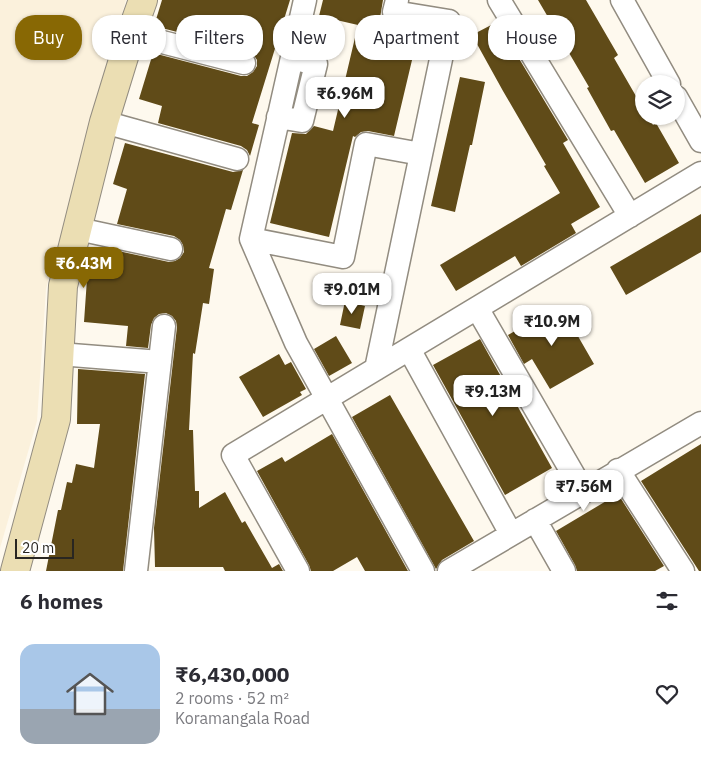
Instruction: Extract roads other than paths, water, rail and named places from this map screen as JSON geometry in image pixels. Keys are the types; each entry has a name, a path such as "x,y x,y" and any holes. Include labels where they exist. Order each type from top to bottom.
{"street":[{"path":"137,15 143,0"},
{"path":"305,0 251,239 296,343 326,400 423,571"},
{"path":"376,369 449,21 394,12 397,0"},
{"path":"499,0 630,216"},
{"path":"622,0 664,75"},
{"path":"166,43 244,63"},
{"path":"15,571 56,419 63,286 104,122 122,60"},
{"path":"685,113 701,141"},
{"path":"104,122 237,159"},
{"path":"251,239 343,257 366,144 422,154"},
{"path":"298,571 233,455 701,173"},
{"path":"78,229 171,249"},
{"path":"478,308 583,491"},
{"path":"136,571 164,326"},
{"path":"409,349 510,534"},
{"path":"59,354 160,362"},
{"path":"449,571 618,470 701,423"},
{"path":"618,470 684,571"},
{"path":"535,520 564,571"}]}
